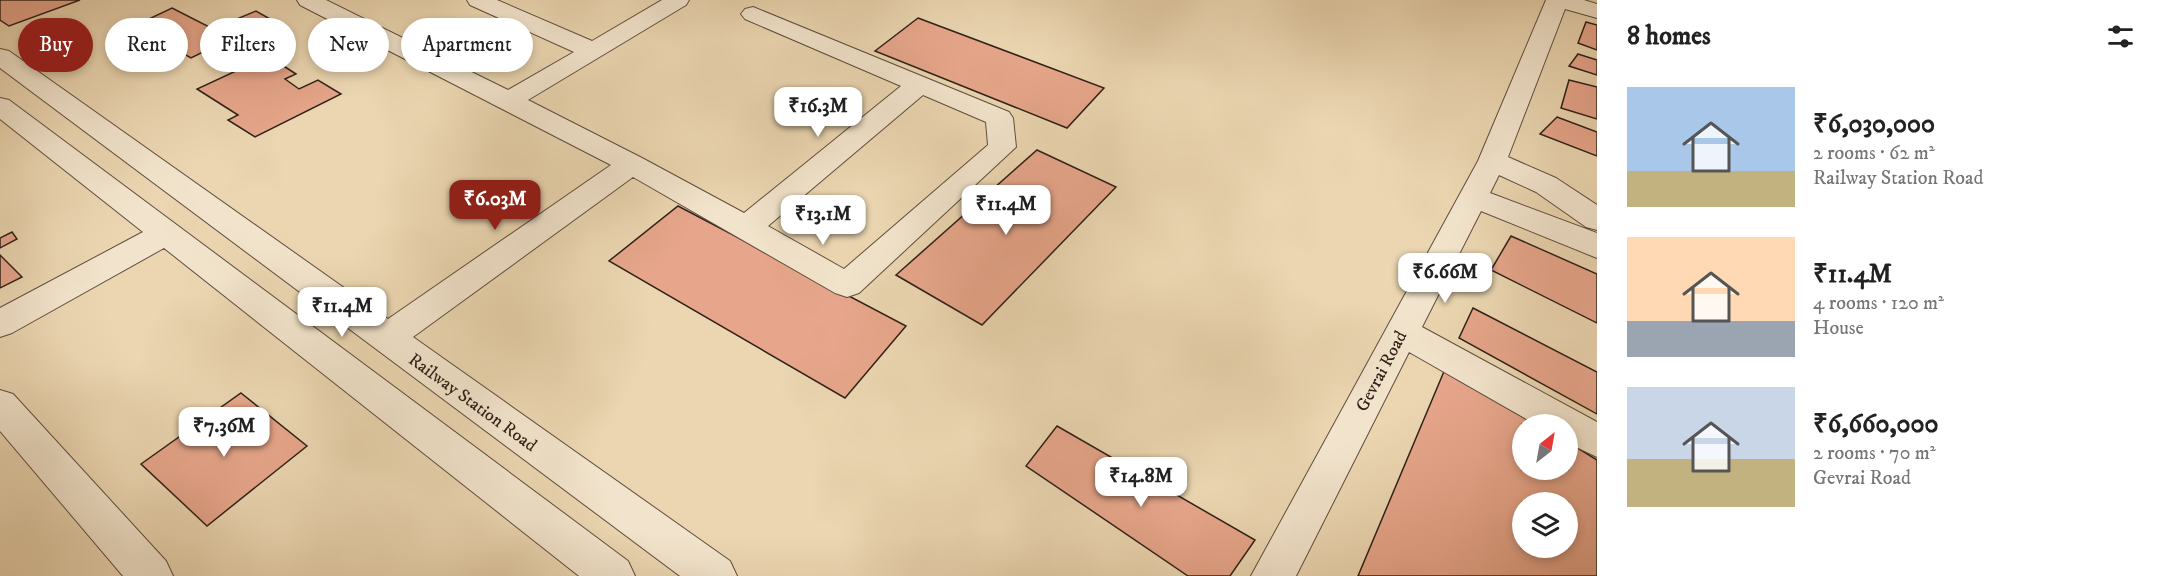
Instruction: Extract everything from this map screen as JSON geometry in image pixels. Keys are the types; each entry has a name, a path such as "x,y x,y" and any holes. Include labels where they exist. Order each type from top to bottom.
{"street":[{"path":"308,0 632,164 847,285 1002,147 999,118 753,14"},
{"path":"478,0 591,50"},
{"path":"509,101 678,0"},
{"path":"1558,0 1597,11"},
{"name":"Gevrai Road","path":"1273,576 1492,161 1558,0"},
{"name":"Railway Station Road","path":"0,56 715,576"},
{"path":"746,228 920,84"},
{"path":"0,106 613,576"},
{"path":"1492,161 1546,185 1597,220"},
{"path":"387,338 632,164"},
{"path":"1473,197 1582,238 1597,247"},
{"path":"0,324 165,234"},
{"path":"1402,332 1549,414"},
{"path":"0,405 151,576"},
{"path":"1578,430 1597,441"}],"building":[{"path":"0,0 80,0 31,18 18,18 18,23 9,26 0,20"},
{"path":"172,8 200,22 200,54 191,58 188,56 188,18 151,18"},
{"path":"256,11 268,18 239,18"},
{"path":"918,18 1104,88 1067,128 875,51"},
{"path":"1586,22 1597,25 1597,50 1578,43"},
{"path":"1578,54 1597,60 1597,75 1569,66"},
{"path":"234,72 293,72 296,74 285,79 299,89 318,80 341,94 255,137 228,120 238,115 197,89"},
{"path":"1569,80 1597,87 1597,119 1561,108"},
{"path":"1557,117 1597,132 1597,156 1540,134"},
{"path":"1037,150 1116,187 982,325 896,275"},
{"path":"678,206 906,326 845,398 609,261"},
{"path":"12,232 17,239 0,248 0,238"},
{"path":"1511,236 1597,274 1597,323 1491,270"},
{"path":"0,255 22,277 0,288"},
{"path":"1473,308 1597,372 1597,414 1459,338"},
{"path":"1445,369 1521,414 1512,414 1512,480 1578,480 1578,448 1597,460 1597,576 1358,576"},
{"path":"241,393 307,446 207,526 141,464"},
{"path":"1057,426 1255,540 1230,576 1188,576 1026,466"}]}
